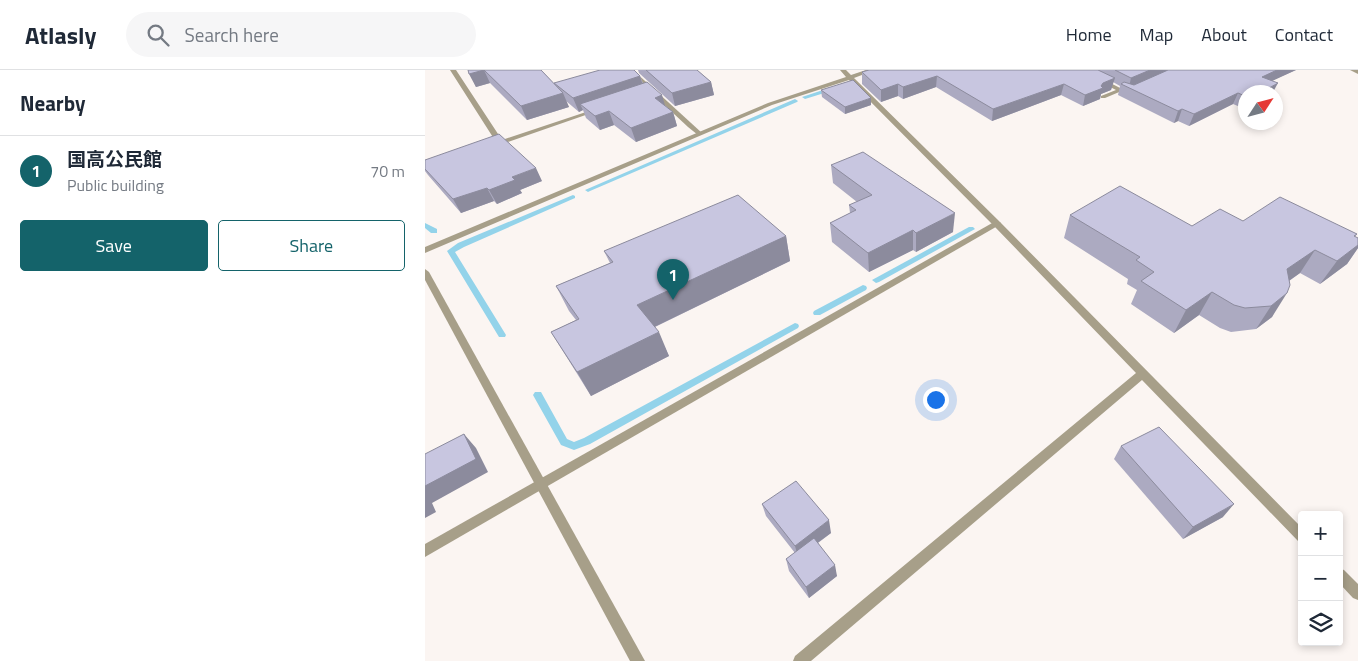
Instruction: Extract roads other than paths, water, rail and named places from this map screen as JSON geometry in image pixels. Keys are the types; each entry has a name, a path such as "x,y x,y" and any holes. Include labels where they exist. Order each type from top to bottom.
{"street":[{"path":"453,70 500,143"},
{"path":"630,70 700,134"},
{"path":"843,70 997,224 1298,533"},
{"path":"425,250 779,100 872,70"},
{"path":"1080,70 1128,94"},
{"path":"1353,70 1358,72"},
{"path":"1103,97 1121,90"},
{"path":"643,94 652,91"},
{"path":"490,146 607,106"},
{"path":"425,551 997,224"},
{"path":"425,272 638,661"},
{"path":"800,661 1142,374"},
{"path":"1343,578 1358,593"}],"waterway":[{"path":"805,97 832,89"},
{"path":"588,190 795,101"},
{"path":"502,335 451,251 573,197"},
{"path":"425,225 434,231"},
{"path":"876,280 971,229"},
{"path":"817,313 863,288"},
{"path":"538,395 564,442 574,446 587,441 795,326"}],"place":[{"name":"国高公民館","path":"673,300"}]}
